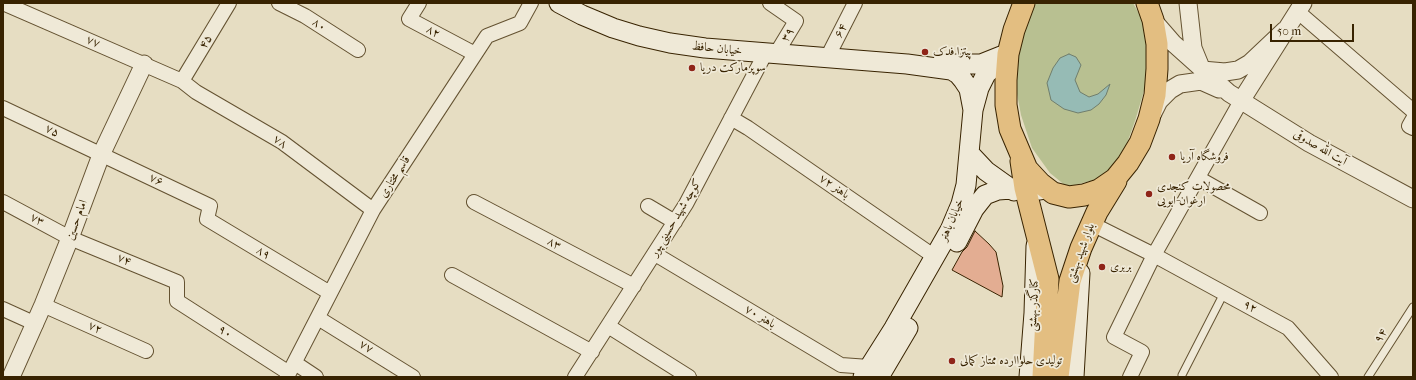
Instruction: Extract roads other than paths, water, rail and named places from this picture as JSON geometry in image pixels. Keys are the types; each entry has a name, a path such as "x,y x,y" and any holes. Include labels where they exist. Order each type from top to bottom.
{"main road":[{"name":"خیابان حافظ","path":"558,3 588,18 614,28 639,36 670,43 771,54 907,64 951,70 958,74 969,89 974,110"},
{"path":"1024,3 1014,30 1008,54 1006,105 1010,129 1027,169 1040,183 1053,192 1069,197 1084,195 1099,190 1115,179 1128,163 1140,143 1149,120 1157,70 1157,44 1150,12"},
{"name":"خیابان حافظ","path":"907,64 981,64 1008,54"},
{"name":"خیابان باهنر","path":"877,374 894,328 950,230 961,204 966,185 974,110 979,88 986,74 1008,54"},
{"name":"بلوار شهید بهشتی","path":"1020,153 1018,188 1030,210 1048,279 1043,377"},
{"path":"970,154 986,171 1018,188"},
{"name":"بلوار شهید بهشتی","path":"1058,377 1070,281 1081,248 1097,212 1128,163"},
{"name":"خیابان باهنر","path":"877,374 939,273 974,209 986,195 998,190 1018,188 1053,192"},
{"name":"کنارگذر بهشتی","path":"1029,377 1034,313 1036,232"},
{"path":"1074,377 1081,248"}],"street":[{"name":"۷۷","path":"3,3 182,81"},
{"name":"۴۵","path":"182,81 229,3"},
{"name":"۸۰","path":"280,3 305,16 358,50"},
{"name":"۸۲","path":"419,3 409,19 475,54"},
{"name":"قاسم مختاری","path":"290,371 373,210 475,54 487,36 520,23 531,3"},
{"name":"۳۹","path":"770,3 796,21 771,54"},
{"name":"۶۴","path":"827,58 855,3"},
{"path":"1188,3 1194,48 1202,70"},
{"path":"1130,377 1142,352 1114,337 1154,255 1198,178 1235,97 1285,30 1300,7 1413,111"},
{"path":"1150,12 1173,43 1202,70 1235,97"},
{"path":"1202,70 1225,72 1238,70 1250,63 1285,30"},
{"name":"کوچه شهید حسینی ‍پور","path":"575,377 686,204 731,118 771,54"},
{"name":"امام حسین","path":"11,377 36,324 101,155 144,64"},
{"name":"۷۸","path":"182,81 196,92 282,142 373,210"},
{"path":"1149,120 1159,101 1170,90 1180,84 1201,82 1235,97"},
{"name":"آیت الله صدوقی","path":"1235,97 1309,143 1413,199"},
{"name":"۷۵","path":"3,108 101,155"},
{"name":"باهنر ۷۲","path":"731,118 748,128 935,256"},
{"path":"1413,119 1409,126 1413,128"},
{"name":"۷۶","path":"101,155 210,206"},
{"path":"1198,178 1260,213"},
{"name":"۷۳","path":"3,202 70,238"},
{"name":"۸۳","path":"474,202 634,286"},
{"name":"۸۹","path":"210,206 207,219 330,293"},
{"path":"648,206 675,222"},
{"name":"۹۲","path":"1092,224 1154,255 1288,328 1331,377"},
{"name":"۷۴","path":"70,238 177,282"},
{"name":"باهنر ۷۰","path":"655,254 841,365 877,374"},
{"path":"452,275 592,352"},
{"name":"۹۰","path":"177,282 177,301 290,371"},
{"name":"۷۲","path":"43,305 146,352"},
{"path":"3,309 36,324"},
{"name":"۷۷","path":"318,318 413,377"},
{"path":"608,326 689,377"},
{"path":"290,371 316,377"}],"lane":[{"path":"1182,375 1224,293"},
{"name":"۹۴","path":"1368,377 1413,307"}],"water":[{"path":"1069,54 1076,57 1081,65 1075,80 1080,92 1089,97 1098,94 1110,84 1106,95 1099,104 1091,110 1078,113 1064,109 1051,100 1047,83 1053,68 1060,58"}],"place":[{"name":"پیتزا فدک","path":"925,52"},
{"name":"سوپرمارکت دریا","path":"692,68"},
{"name":"فروشگاه آریا","path":"1172,157"},
{"name":"محصولات کنجدی ارغوان-ابویی","path":"1149,194"},
{"name":"بربری","path":"1102,267"},
{"name":"تولیدی حلواارده ممتاز کمالی","path":"952,361"}]}
